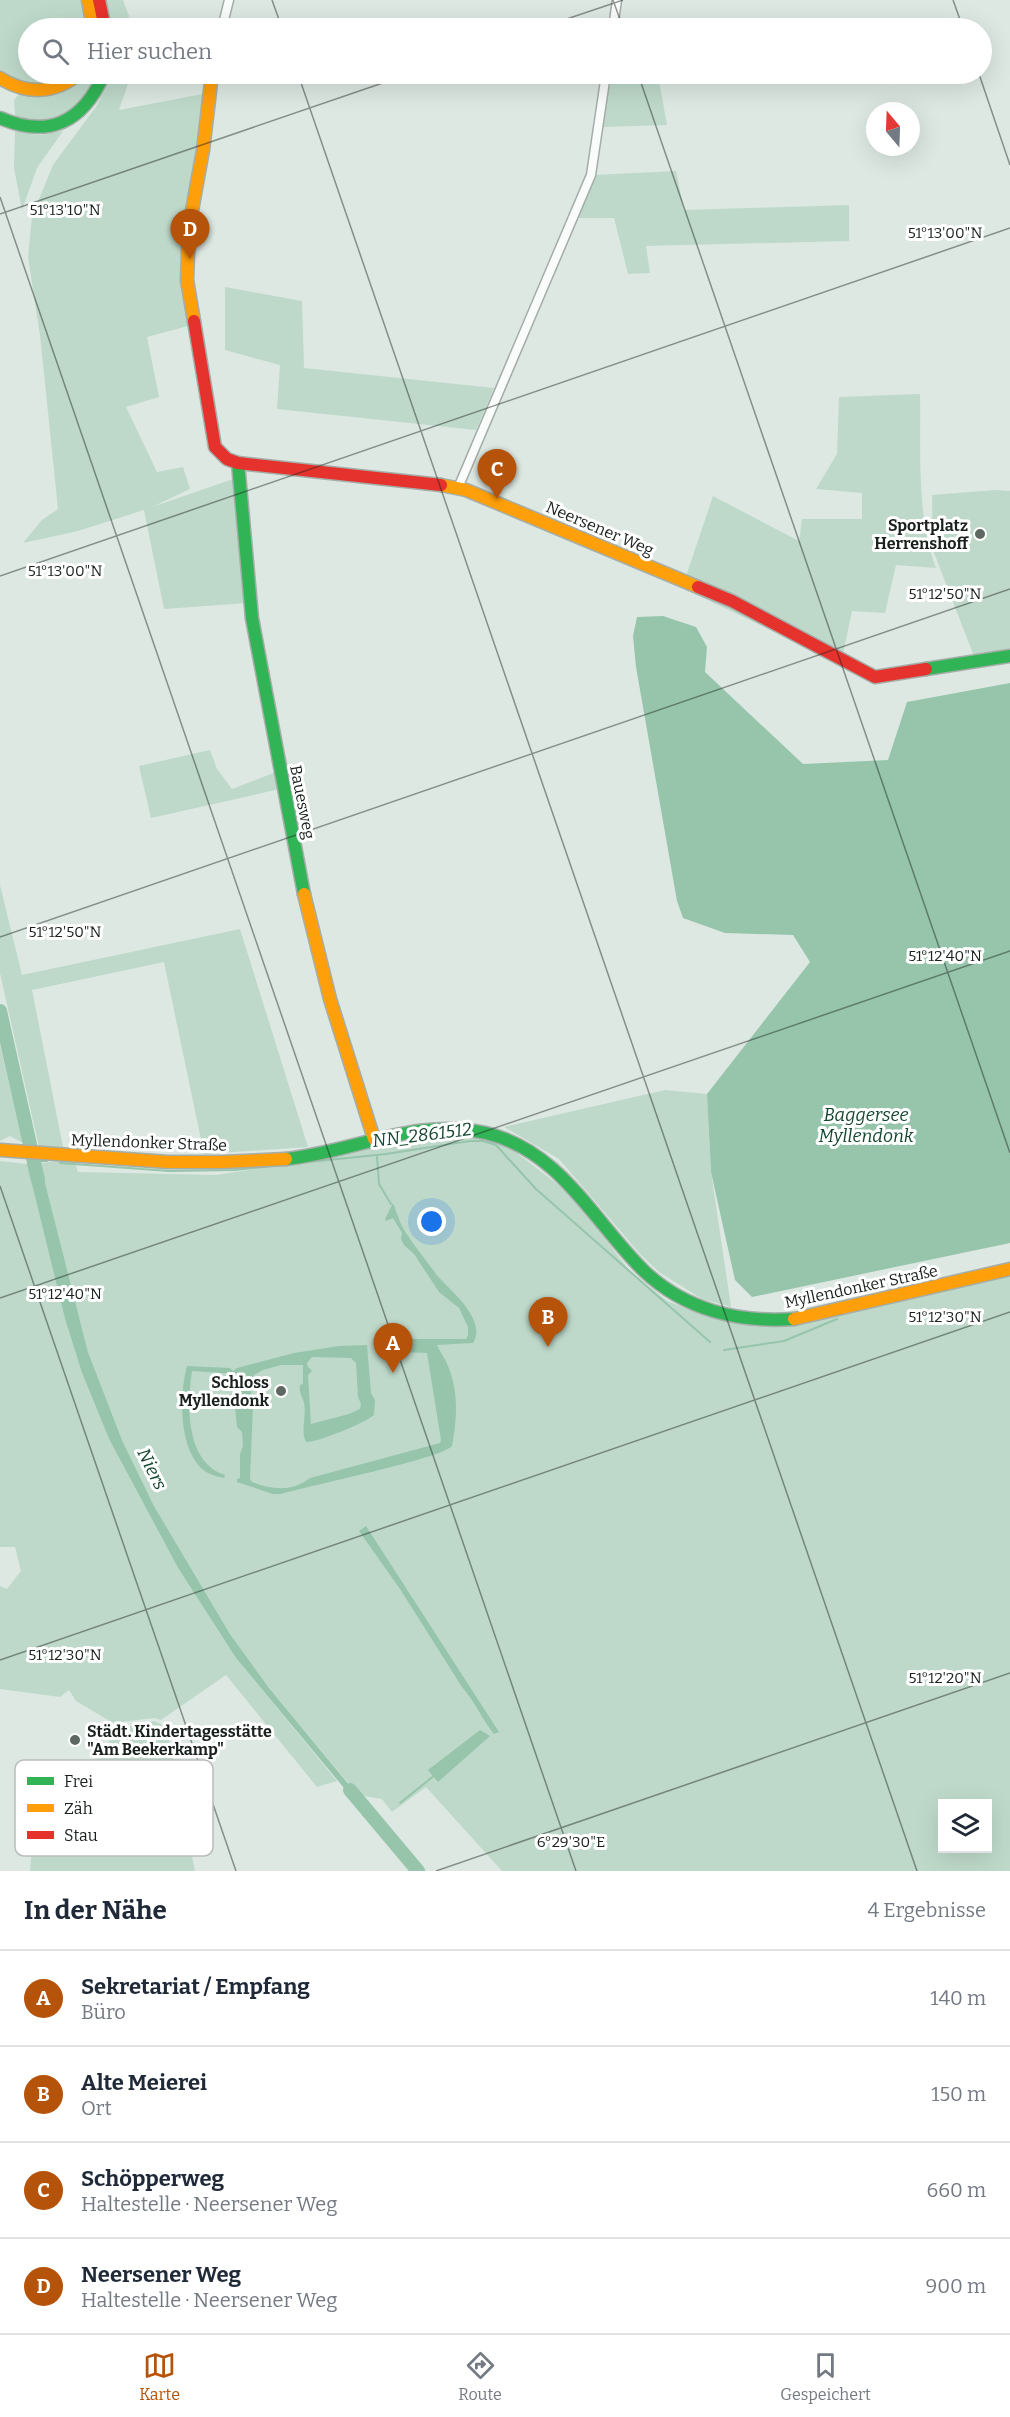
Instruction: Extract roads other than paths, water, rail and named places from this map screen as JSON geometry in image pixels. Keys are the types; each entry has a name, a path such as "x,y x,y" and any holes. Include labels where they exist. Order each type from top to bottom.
{"main road":[{"path":"88,0 91,18"},
{"path":"99,0 103,18"},
{"path":"0,78 14,86 38,92 64,84"},
{"path":"0,118 11,124 33,128 44,128 62,123 81,112 97,92 100,84"},
{"path":"211,84 203,150 189,227 187,280 215,447 227,459 238,463"},
{"name":"Neersener Weg","path":"238,463 458,488 732,602 872,677 885,677 1010,656"},
{"name":"Bauesweg","path":"238,463 252,618 306,903 330,999 374,1139"},
{"name":"Myllendonker Straße","path":"0,1150 26,1154 160,1162 238,1162 315,1156 374,1139 425,1128 461,1128 493,1135 526,1149 556,1169 573,1185 630,1256 654,1280 678,1297 698,1307 735,1319 772,1321 798,1319 1010,1269"}],"street":[{"path":"224,18 229,0"},
{"path":"614,18 617,0"},
{"path":"458,488 591,176 605,84"}],"water":[{"name":"Baggersee Myllendonk","path":"663,616 696,627 707,647 705,672 803,764 888,760 907,702 1010,683 1010,1243 752,1297 735,1280 711,1172 707,1094 810,962 793,935 725,933 683,918 677,901 636,667 633,636 637,617"},
{"path":"40,1163 88,1352 122,1440 154,1506 230,1634 269,1688 364,1803 359,1806 236,1658 178,1568 109,1439 82,1373 65,1319 27,1164"},
{"path":"393,1203 409,1238 436,1274 465,1306 475,1324 476,1334 473,1343 437,1345 448,1366 454,1386 456,1416 452,1446 400,1465 273,1494 237,1482 240,1478 240,1454 243,1446 242,1432 237,1427 235,1407 238,1391 237,1374 192,1371 189,1400 192,1431 196,1445 202,1458 212,1468 225,1475 224,1478 206,1472 190,1452 183,1423 183,1392 187,1366 230,1368 233,1371 294,1353 339,1346 367,1345 371,1393 375,1400 374,1415 342,1432 306,1442 304,1437 305,1408 300,1392 300,1385 303,1384 303,1365 281,1365 263,1370 254,1375 250,1382 253,1407 250,1479 252,1482 267,1487 289,1488 310,1478 440,1443 427,1353 402,1352 378,1355 375,1344 411,1339 466,1339 468,1327 459,1308 439,1292 414,1254 404,1245 401,1239 402,1233 393,1218 386,1221","holes":["312,1357 351,1358 356,1363 360,1409 311,1424 308,1375 312,1371 307,1363"]},
{"path":"366,1526 499,1732 494,1734 400,1589 359,1531"},
{"path":"480,1730 490,1736 438,1782 428,1770"}],"waterway":[{"name":"Niers","path":"0,1011 38,1180"},
{"name":"NN_2861512","path":"309,1162 386,1154 470,1141 483,1141 496,1145 536,1189 710,1342"},
{"path":"377,1156 379,1184 391,1204"},
{"name":"NN_2861512","path":"34,1161 47,1161"},
{"name":"NN_2861512","path":"60,1163 169,1171 234,1170 300,1163"},
{"name":"NN_2861512","path":"724,1350 784,1341 837,1319"},
{"path":"400,1803 435,1775"},
{"name":"Niers","path":"350,1790 418,1871"}],"place":[{"name":"Neersener Weg","path":"190,259"},
{"name":"Schöpperweg","path":"497,499"},
{"name":"Sportplatz Herrenshoff","path":"980,534"},
{"name":"Alte Meierei","path":"548,1347"},
{"name":"Sekretariat / Empfang","path":"393,1373"},
{"name":"Schloss Myllendonk","path":"281,1391"},
{"name":"Städt. Kindertagesstätte \"Am Beekerkamp\"","path":"75,1740"}]}
